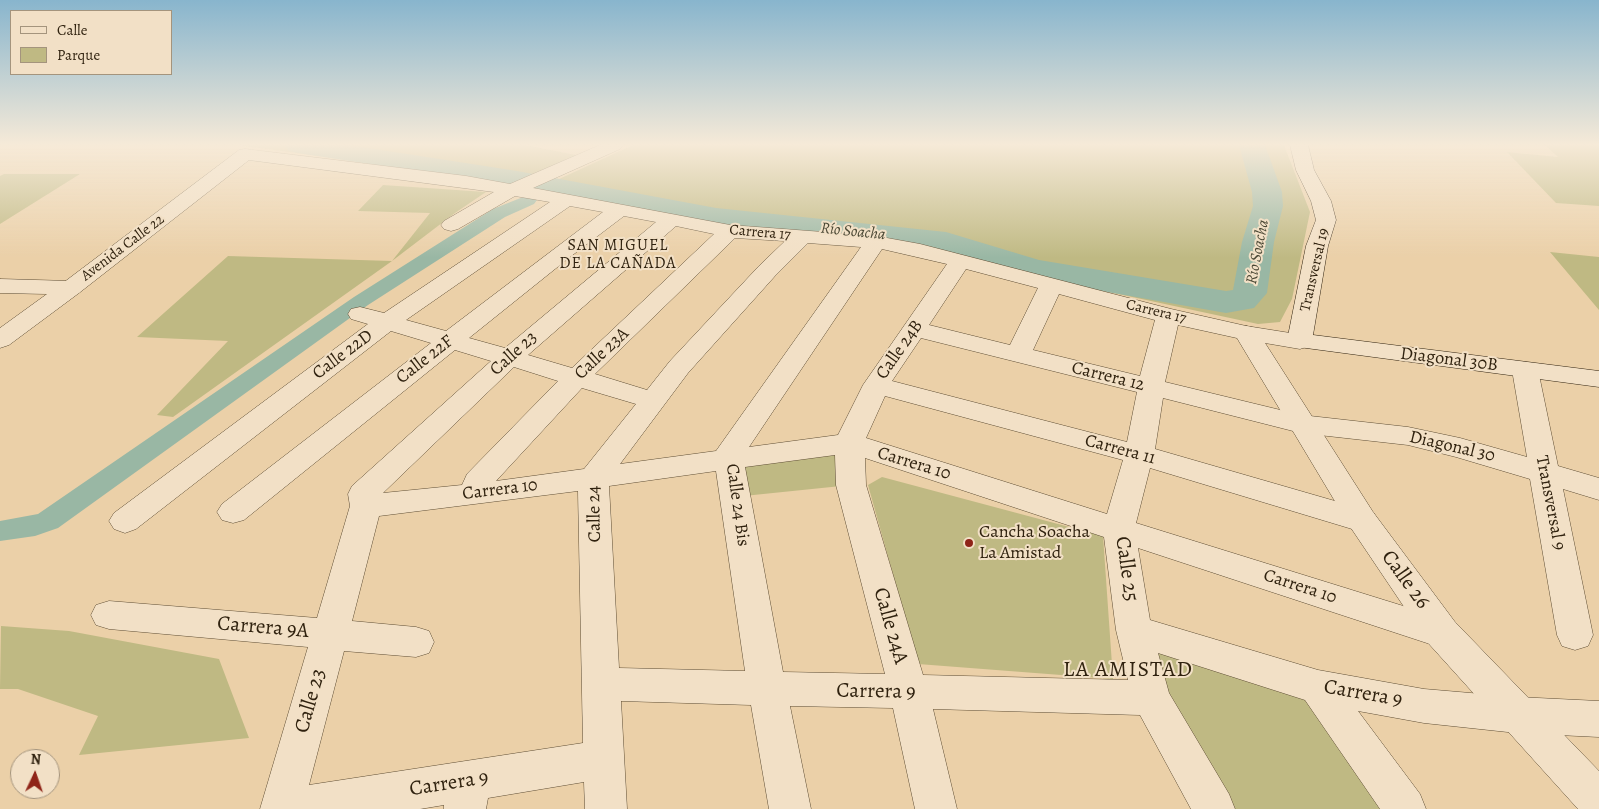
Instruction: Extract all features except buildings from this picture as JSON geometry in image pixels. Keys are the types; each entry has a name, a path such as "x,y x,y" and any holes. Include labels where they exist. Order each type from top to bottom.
{"street":[{"name":"Avenida Calle 22","path":"0,340 207,183"},
{"name":"Carrera 17","path":"472,183 517,188 730,231 876,242 920,250 1168,316 1246,333 1301,336"},
{"path":"451,225 529,183"},
{"name":"Transversal 19","path":"1301,336 1317,246 1326,220 1321,201 1312,183"},
{"name":"Calle 22D","path":"125,521 386,322 568,199"},
{"name":"Calle 22F","path":"233,512 450,340 619,210"},
{"name":"Calle 23","path":"281,809 365,500 509,358 671,220"},
{"name":"Calle 23A","path":"478,487 577,377 730,231"},
{"name":"Calle 24","path":"606,809 593,478 679,367 767,271 803,236"},
{"name":"Calle 24 Bis","path":"790,809 767,689 729,460 731,451 876,242"},
{"name":"Calle 24B","path":"849,443 876,385 960,262"},
{"path":"0,286 70,288"},
{"path":"1018,354 1051,286"},
{"path":"360,314 653,400"},
{"name":"Calle 25","path":"1168,316 1151,387 1139,455 1119,528 1134,630 1151,698 1214,809"},
{"name":"Carrera 12","path":"916,329 1301,424"},
{"name":"Calle 26","path":"1246,333 1362,520 1442,633 1599,800"},
{"name":"Diagonal 30B","path":"1301,336 1599,368"},
{"name":"Diagonal 30B","path":"1301,336 1525,370 1599,379"},
{"name":"Transversal 9","path":"1525,370 1575,635"},
{"name":"Carrera 11","path":"876,385 1139,455 1362,520"},
{"name":"Diagonal 30","path":"1301,424 1408,436 1460,448 1599,488"},
{"name":"Carrera 10","path":"365,500 478,487 593,478 849,443 1442,633"},
{"name":"Calle 24A","path":"849,443 851,485 909,692 936,809"},
{"name":"Carrera 9A","path":"109,615 416,642"},
{"name":"Carrera 9","path":"1134,630 1318,687 1424,706 1599,720"},
{"name":"Carrera 9","path":"601,684 1151,698"},
{"path":"1318,687 1405,809"},
{"name":"Carrera 9","path":"293,809 467,795 604,759"}],"green space":[{"path":"0,183 66,183 0,224"},
{"path":"516,183 1299,183 1310,212 1292,299 1280,322 1258,324 1011,271 904,242 735,226"},
{"path":"1537,183 1599,183 1599,206 1556,203"},
{"path":"383,185 486,192 392,261 430,213 358,211"},
{"path":"1550,252 1599,257 1599,310"},
{"path":"228,256 392,261 173,417 157,415 228,341 137,337"},
{"path":"849,443 851,485 734,497 729,460"},
{"path":"882,477 1103,536 1113,679 918,664 868,485"},
{"path":"1,626 69,631 219,659 249,738 79,755 98,716 18,689 0,689"},
{"path":"1151,648 1306,696 1385,809 1229,809 1162,696"}],"waterway":[{"name":"Río Soacha","path":"537,183 716,217 946,242 1034,269 1226,302 1242,301 1250,293 1258,242 1268,206 1264,183"},
{"path":"0,531 35,526 48,521 361,301 499,213 528,200"}],"place":[{"name":"Cancha Soacha La Amistad","path":"969,543"}],"district":[{"name":"SAN MIGUEL DE LA CAÑADA","path":"618,255"},
{"name":"LA AMISTAD","path":"1128,671"}]}
